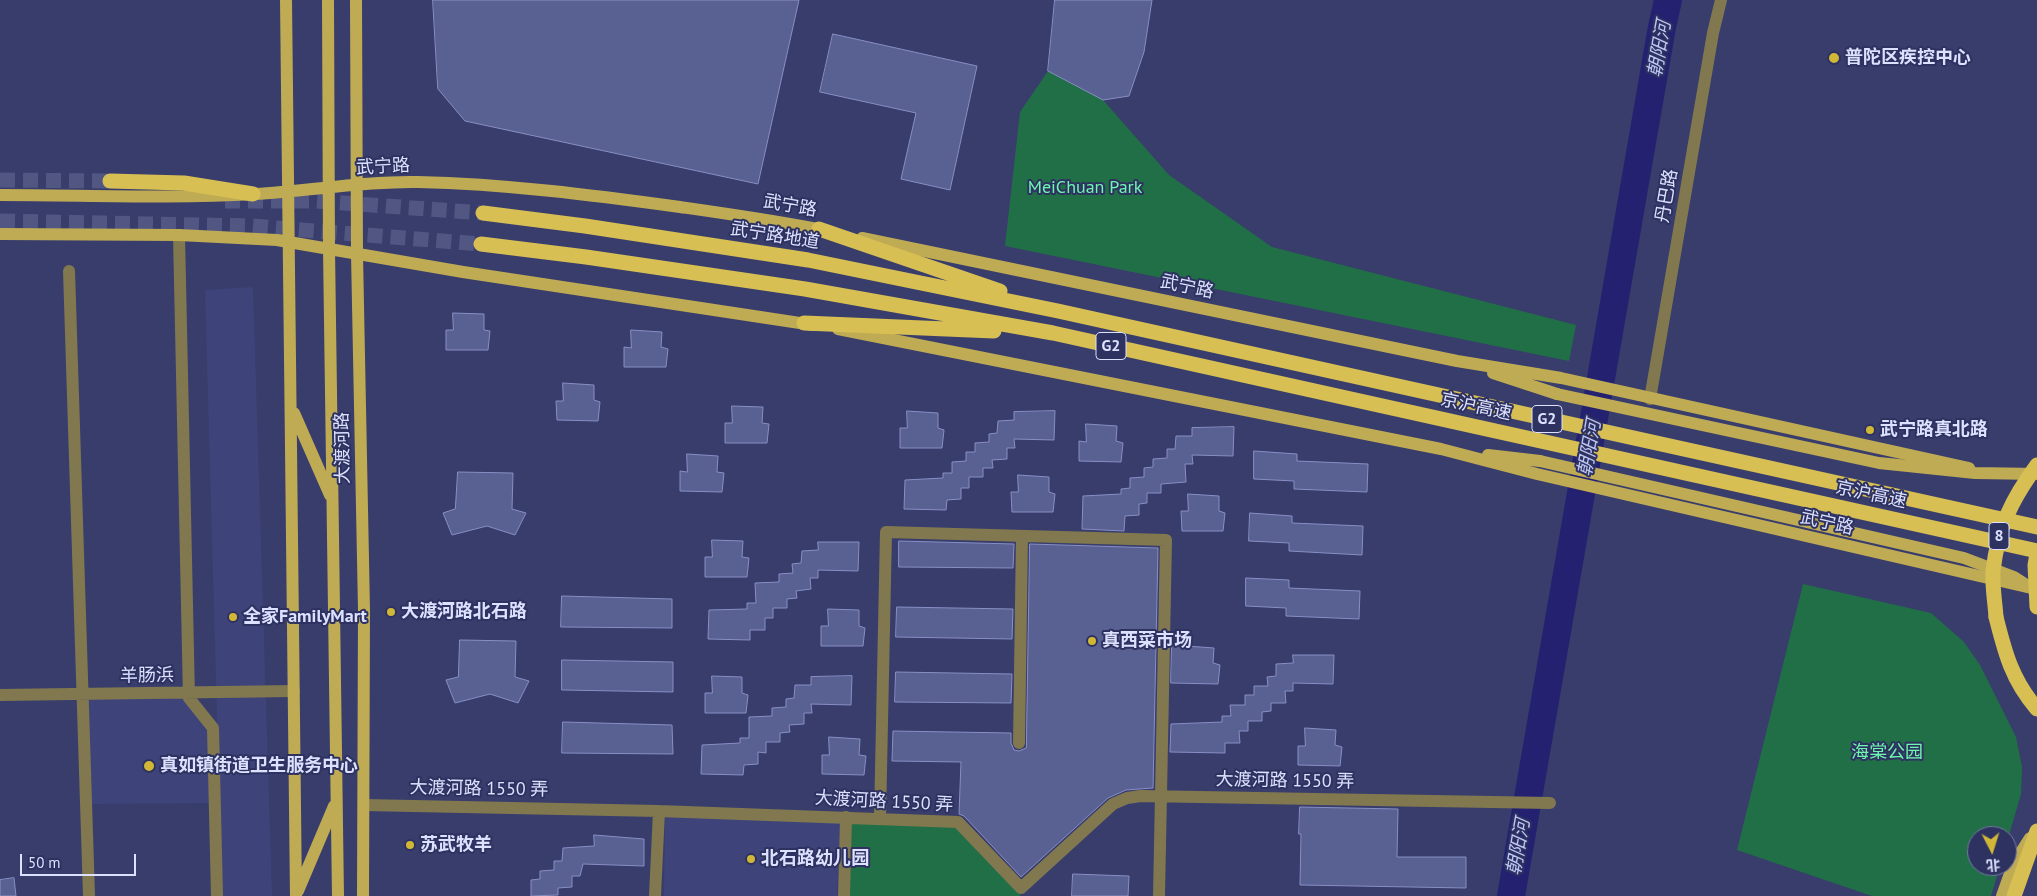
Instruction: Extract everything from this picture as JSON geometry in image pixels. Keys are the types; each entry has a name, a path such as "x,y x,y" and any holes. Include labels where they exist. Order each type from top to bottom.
{"highway":[{"path":"110,182 184,183 253,194"},
{"name":"武宁路地道","path":"483,213 585,226 808,260 1058,311"},
{"path":"819,229 1058,311"},
{"path":"481,244 586,257 795,288 1053,333"},
{"name":"京沪高速","path":"1058,311 2037,527"},
{"path":"804,323 1053,333"},
{"name":"京沪高速","path":"1053,333 2037,552"},
{"name":"8","path":"2037,465 2017,492 2000,532 1993,572 1996,617 2006,658 2022,692 2037,709"},
{"path":"2037,552 2035,565 2037,607"},
{"path":"2014,896 2037,831"}],"main road":[{"path":"286,0 296,896"},
{"name":"大渡河路","path":"328,0 329,249 338,896"},
{"name":"大渡河路","path":"356,0 357,254 364,610 363,896"},
{"name":"武宁路","path":"0,195 185,196 253,194 415,182 516,186 648,203 819,229 1457,361 1561,378 1650,398"},
{"path":"0,234 179,236 251,238 289,242 506,279 804,323 1441,449 1540,461 1964,558 2014,577 2037,591"},
{"path":"1457,361 1557,394 1879,462 1975,473 2037,474"},
{"path":"1650,398 2037,482"},
{"path":"291,406 332,501"},
{"name":"武宁路","path":"1441,449 1536,474 2037,591"},
{"path":"296,896 336,801"},
{"path":"2002,896 2013,866 2037,827"},
{"path":"2021,896 2037,842"}],"street":[{"name":"丹巴路","path":"1650,398 1713,33 1721,0"},
{"path":"179,236 189,698 214,728 217,896"},
{"path":"69,271 89,896"},
{"path":"880,818 886,532 1166,540 1159,896"},
{"path":"1019,743 1022,536"},
{"name":"羊肠浜","path":"0,695 294,691"},
{"name":"大渡河路 1550 弄","path":"364,805 659,811 958,822 1020,892 1113,804 1127,798 1161,796 1550,803"},
{"path":"655,896 659,811"},
{"path":"844,896 846,817"}],"shaded area":[{"path":"253,287 272,896 222,896 205,290"},
{"name":"真如镇街道卫生服务中心","path":"82,696 189,698 213,728 215,803 86,804"},
{"name":"北石路幼儿园","path":"665,816 840,821 837,896 664,896"}],"green space":[{"name":"MeiChuan Park","path":"1048,71 1103,100 1169,175 1272,247 1576,325 1569,361 1005,246 1020,112"},
{"name":"海棠公园","path":"1803,584 1931,613 1964,642 1980,665 2016,737 2022,767 2021,794 2012,826 1967,826 1967,876 1997,876 1991,896 1872,896 1737,850"},
{"path":"846,817 958,822 1021,888 1020,896 846,896"}],"building":[{"path":"433,0 799,0 758,184 465,121 438,89"},
{"path":"1055,0 1152,0 1144,52 1129,96 1103,100 1048,71"},
{"path":"833,34 977,66 950,190 901,179 916,113 820,92"},
{"path":"453,313 484,314 484,330 490,331 488,350 446,350 446,330 453,330"},
{"path":"631,330 662,332 661,347 668,349 666,367 624,367 624,347 631,348"},
{"path":"563,383 594,385 594,400 600,402 598,421 557,420 556,401 563,401"},
{"path":"732,406 763,407 762,423 769,424 767,443 725,443 725,423 732,423"},
{"path":"907,411 938,413 938,428 944,430 942,448 900,448 900,428 907,428"},
{"path":"1055,411 1054,440 1014,439 1015,448 1007,448 1007,459 992,460 993,468 983,468 983,477 969,477 969,488 961,488 961,499 947,500 946,510 904,509 905,480 943,478 943,473 952,473 952,462 966,461 966,452 975,452 975,443 989,442 989,434 997,433 998,421 1014,420 1014,412"},
{"path":"1086,424 1117,426 1116,441 1123,443 1121,462 1079,461 1079,441 1086,442"},
{"path":"1234,427 1233,456 1192,455 1193,464 1185,464 1186,482 1161,484 1161,493 1147,493 1147,503 1139,504 1139,515 1125,516 1124,531 1082,529 1083,496 1121,494 1121,489 1130,488 1130,478 1144,477 1144,468 1153,467 1153,459 1167,458 1167,449 1175,449 1176,436 1192,436 1192,428"},
{"path":"1254,451 1297,454 1297,461 1368,464 1367,492 1294,489 1294,481 1254,479"},
{"path":"687,454 718,456 717,472 724,473 722,492 680,491 680,471 687,472"},
{"path":"458,472 513,473 512,509 526,513 515,535 487,526 452,535 443,513 455,509"},
{"path":"1018,475 1049,477 1049,492 1055,494 1053,512 1012,512 1011,492 1018,492"},
{"path":"1188,494 1219,496 1219,511 1225,513 1223,531 1182,531 1181,511 1188,511"},
{"path":"1250,513 1292,516 1292,523 1363,526 1362,555 1289,551 1289,543 1249,541"},
{"path":"712,540 743,541 742,557 749,558 747,577 705,577 705,557 712,557"},
{"path":"899,541 1014,544 1013,568 899,567"},
{"path":"818,542 859,542 858,571 818,570 818,578 810,578 811,589 796,591 797,598 787,599 787,608 773,608 773,618 765,618 765,630 750,630 750,640 708,639 709,610 747,609 747,603 756,603 755,583 779,582 779,574 793,573 792,564 801,563 802,551 818,550"},
{"name":"真西菜市场","path":"1030,544 1158,548 1153,788 1126,790 1108,798 1021,877 964,816 959,814 961,762 892,761 893,731 1011,733 1011,743 1014,750 1019,751 1026,748"},
{"path":"1246,578 1289,580 1289,588 1360,591 1359,619 1286,616 1286,608 1246,606"},
{"path":"562,596 672,599 672,628 561,627"},
{"path":"897,607 1013,609 1012,639 896,637"},
{"path":"828,609 859,610 859,626 865,628 863,646 821,646 821,626 828,626"},
{"path":"460,640 516,641 515,677 529,681 518,703 490,694 455,703 446,680 458,677"},
{"path":"1172,645 1214,648 1213,663 1220,665 1218,684 1171,683"},
{"path":"1293,655 1334,655 1333,684 1293,683 1293,691 1285,691 1286,703 1271,703 1271,711 1262,712 1262,721 1248,721 1248,731 1239,731 1240,743 1225,743 1225,753 1170,752 1171,724 1222,722 1222,716 1231,716 1230,705 1245,705 1245,695 1254,695 1254,686 1268,686 1267,677 1276,676 1276,664 1293,663"},
{"path":"562,660 673,662 673,692 562,690"},
{"path":"896,672 1012,674 1011,703 895,702"},
{"path":"712,676 742,677 742,693 748,695 746,713 705,713 705,693 712,693"},
{"path":"852,676 851,705 811,704 812,713 804,713 804,724 789,725 790,732 780,733 780,742 766,742 766,753 758,752 758,764 744,765 743,775 701,774 702,745 740,743 740,738 749,738 749,717 772,716 772,708 786,707 786,699 794,698 795,685 811,685 811,677"},
{"path":"563,722 672,725 673,754 562,753"},
{"path":"1305,728 1336,730 1335,745 1342,747 1340,766 1298,765 1298,746 1305,746"},
{"path":"829,737 860,739 859,755 866,756 864,775 822,774 822,755 829,755"},
{"path":"1300,807 1398,809 1397,857 1466,857 1466,888 1300,885"},
{"path":"594,835 644,839 644,866 583,864 580,876 572,876 572,887 558,888 558,895 531,896 531,880 540,879 540,871 554,870 554,861 562,861 563,848 594,846"},
{"path":"1073,874 1129,876 1128,896 1072,896"},
{"path":"14,878 16,896 0,896 0,880"}],"waterway":[{"name":"朝阳河","path":"1511,896 1668,0"}],"tunnel":[{"path":"0,180 110,181"},
{"path":"225,201 316,201 483,213"},
{"path":"0,221 252,226 481,244"}],"place":[{"name":"普陀区疾控中心","path":"1834,58"},
{"name":"武宁路真北路","path":"1870,430"},
{"name":"大渡河路北石路","path":"391,612"},
{"name":"全家FamilyMart","path":"233,617"},
{"name":"真西菜市场","path":"1092,641"},
{"name":"真如镇街道卫生服务中心","path":"149,766"},
{"name":"苏武牧羊","path":"410,845"},
{"name":"北石路幼儿园","path":"751,859"}]}
